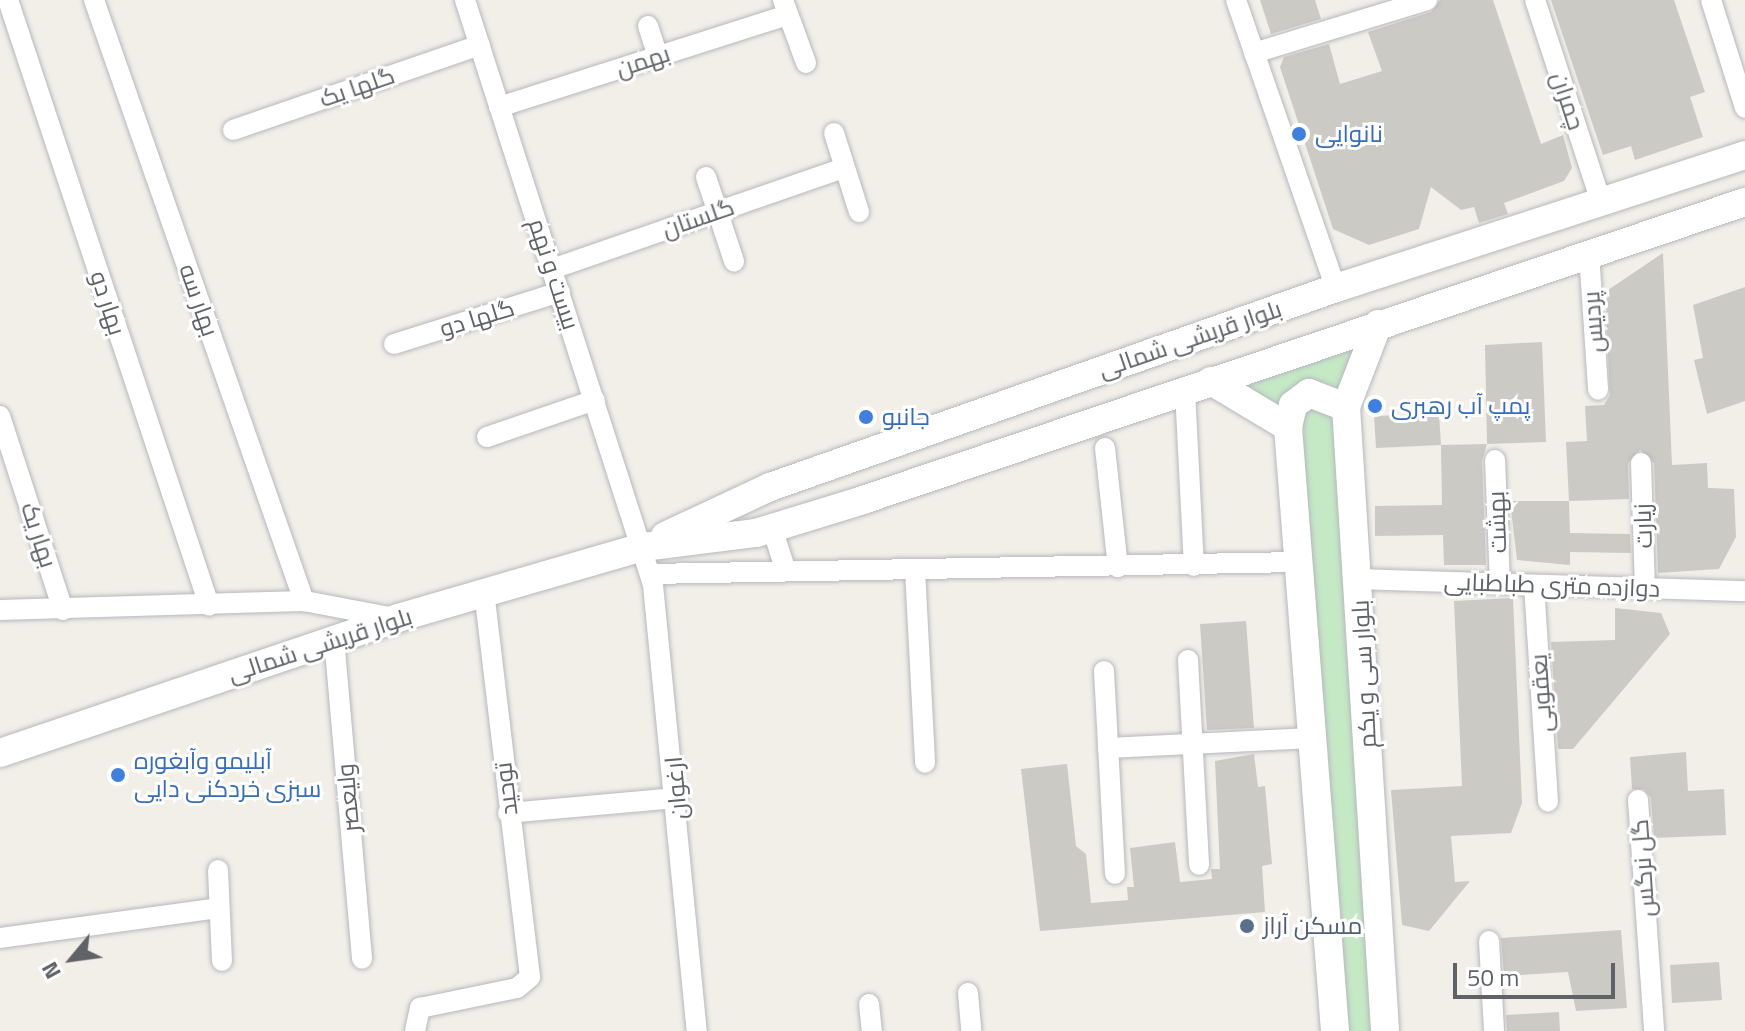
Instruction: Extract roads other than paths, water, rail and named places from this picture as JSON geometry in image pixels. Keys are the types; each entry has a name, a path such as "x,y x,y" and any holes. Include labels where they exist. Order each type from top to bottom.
{"main road":[{"name":"بلوار قریشی شمالی","path":"646,561 759,491 1336,288 1745,155"},
{"name":"بلوار قریشی شمالی","path":"0,753 398,618 484,593 646,561 772,528 1745,202"},
{"name":"بلوار سی و یکم","path":"1378,324 1346,407 1385,1031"},
{"path":"1198,385 1288,427"},
{"path":"1335,1031 1288,427 1293,405 1309,393 1346,407"},
{"path":"759,491 755,514 772,528"}],"street":[{"name":"بهار دو","path":"8,0 209,605"},
{"name":"بهار سه","path":"94,0 304,601"},
{"name":"بیست و نهم","path":"465,0 646,561"},
{"path":"1236,0 1336,288"},
{"path":"1254,53 1427,0"},
{"name":"چمران","path":"1535,0 1601,202"},
{"path":"1711,0 1745,108"},
{"path":"785,7 806,63"},
{"name":"بهمن","path":"499,107 658,56 785,7"},
{"path":"648,26 658,56"},
{"name":"گلها یک","path":"233,130 480,45"},
{"path":"834,133 859,212"},
{"name":"گلستان","path":"552,269 844,168"},
{"path":"706,177 734,261"},
{"name":"پردیس","path":"1589,253 1598,390"},
{"name":"گلها دو","path":"394,344 560,292"},
{"path":"1194,566 1198,385"},
{"path":"487,437 595,400"},
{"name":"بهار یک","path":"0,416 63,610"},
{"path":"1105,448 1118,567"},
{"name":"بهشت","path":"1495,460 1500,583"},
{"name":"زیارت","path":"1641,463 1645,588"},
{"path":"772,528 786,571"},
{"path":"646,561 786,571 1298,562"},
{"name":"ارغوان","path":"646,561 677,798 697,1031"},
{"path":"915,570 925,763"},
{"name":"دوازده متری طباطبایی","path":"1358,579 1645,588 1741,586"},
{"name":"یعقوبی","path":"1534,585 1548,802"},
{"name":"توحید","path":"415,1031 420,1008 527,983 484,593"},
{"path":"0,610 304,601 398,618"},
{"name":"ولیعصر","path":"334,638 362,959"},
{"path":"1188,660 1199,865"},
{"path":"1104,671 1115,874"},
{"path":"1108,748 1312,738"},
{"path":"508,813 677,798"},
{"name":"گل نرگس","path":"1638,800 1654,1031"},
{"path":"218,870 222,961"},
{"path":"0,938 219,908"},
{"path":"1489,941 1494,1031"},
{"path":"968,993 971,1031"},
{"path":"869,1004 872,1031"}],"place":[{"name":"نانوایی","path":"1299,134"},
{"name":"پمپ آب رهبری","path":"1375,406"},
{"name":"جانبو","path":"866,417"},
{"name":"آبلیمو وآبغوره سبزی خردکنی دایی","path":"118,775"},
{"name":"مسکن آراز","path":"1247,926"}]}
